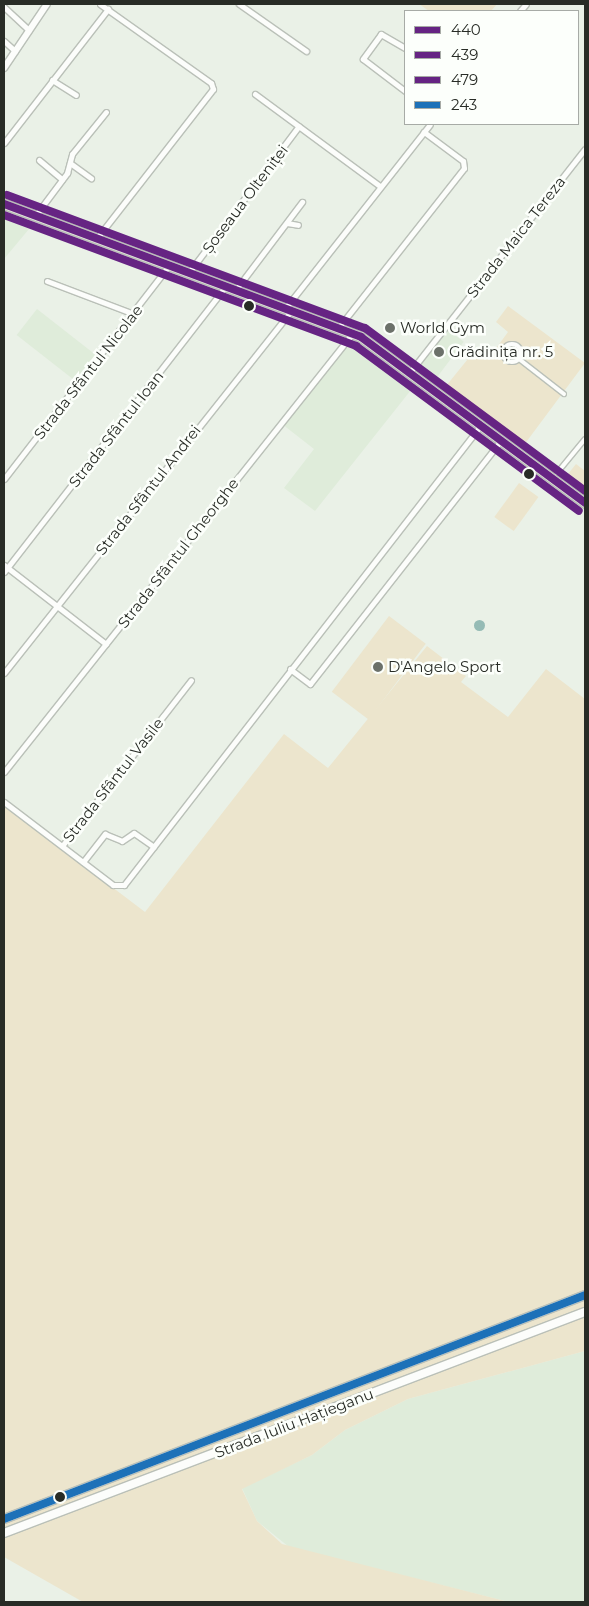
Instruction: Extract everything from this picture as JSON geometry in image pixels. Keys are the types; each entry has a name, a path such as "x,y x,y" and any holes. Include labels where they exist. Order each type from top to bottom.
{"main road":[{"name":"Șoseaua Olteniței","path":"4,204 290,307 352,333 410,372 585,504"},
{"name":"Strada Iuliu Hațieganu","path":"4,1519 585,1295"},
{"name":"Strada Iuliu Hațieganu","path":"4,1532 585,1312"},
{"path":"427,1356 433,1370"}],"street":[{"path":"4,68 48,4"},
{"path":"97,238 212,92 212,85 200,75 100,4"},
{"path":"239,4 306,51"},
{"path":"4,8 29,30"},
{"path":"4,143 108,9"},
{"path":"404,47 381,34 363,59 404,90"},
{"path":"4,41 15,51"},
{"path":"52,80 76,95"},
{"path":"255,94 380,186"},
{"path":"35,216 106,112"},
{"name":"Strada Sfântul Andrei","path":"4,673 290,307 380,186 429,125"},
{"name":"Șoseaua Olteniței","path":"190,271 299,126"},
{"path":"339,327 464,168 463,161 424,132"},
{"name":"Strada Maica Tereza","path":"410,372 585,149"},
{"path":"39,160 62,179"},
{"path":"70,163 91,178"},
{"path":"237,288 302,202"},
{"path":"287,222 298,225"},
{"name":"Strada Sfântul Nicolae","path":"4,479 134,314 170,264"},
{"path":"47,281 134,314"},
{"name":"Strada Sfântul Ioan","path":"5,568 227,284"},
{"name":"Strada Sfântul Gheorghe","path":"4,772 352,333"},
{"path":"519,359 508,361 505,348 518,346 519,359 564,394"},
{"path":"62,846 121,887 481,425"},
{"path":"557,473 585,439"},
{"path":"290,669 310,684 501,440"},
{"path":"5,568 106,644"},
{"name":"Strada Sfântul Vasile","path":"4,802 62,846 191,680"},
{"path":"83,862 105,834 122,841 134,834 154,847"}],"shaded area":[{"path":"419,4 497,4 492,10 428,10"},
{"path":"4,219 29,229 4,259"},
{"path":"508,306 585,363 524,445 446,386 476,349 489,358 508,332 496,322"},
{"path":"37,309 96,355 76,381 17,335"},
{"path":"447,329 464,342 435,379 419,367"},
{"path":"351,342 411,390 315,511 284,488 314,449 282,424"},
{"path":"576,464 585,471 585,486 568,474"},
{"path":"519,483 538,497 514,531 494,517"},
{"name":"D'Angelo Sport","path":"389,616 426,644 369,720 332,692"},
{"path":"427,646 466,676 461,682 508,717 546,669 585,699 585,1351 408,1399 345,1430 312,1455 242,1489 257,1521 282,1544 509,1602 83,1602 4,1557 4,805 145,912 284,734 328,768"},
{"path":"585,1351 585,1602 509,1602 289,1547 257,1521 242,1488 312,1455 345,1430 408,1399"}],"water":[{"path":"479,619 485,625 479,631 473,625"}],"transit line":[{"name":"479","path":"7,195 365,328 585,491"},
{"name":"440","path":"4,204 361,337 585,503"},
{"name":"439","path":"4,215 356,346 579,511"},
{"name":"243","path":"4,1519 585,1295"}],"place":[{"name":"World Gym","path":"390,328"},
{"name":"Grădinița nr. 5","path":"439,352"},
{"name":"D'Angelo Sport","path":"378,667"}]}
